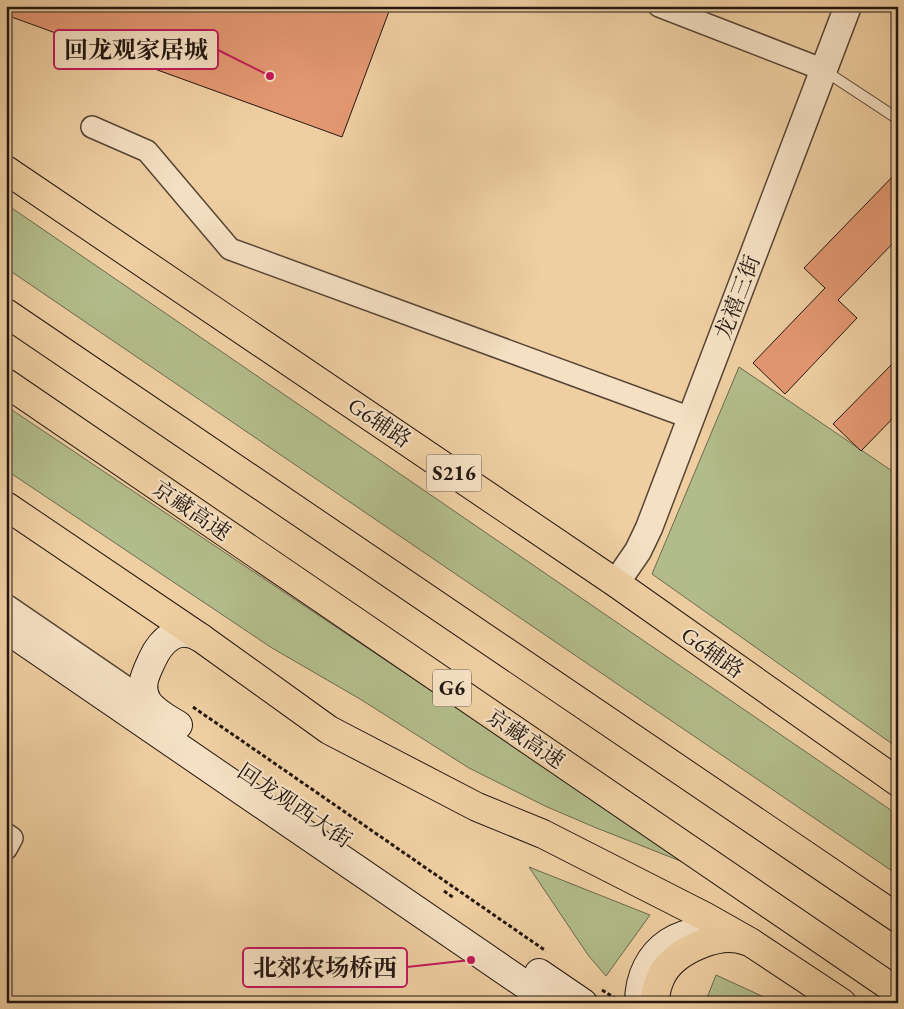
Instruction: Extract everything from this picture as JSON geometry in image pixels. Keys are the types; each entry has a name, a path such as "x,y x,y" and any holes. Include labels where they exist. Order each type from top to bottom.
{"main road":[{"name":"G6辅路","path":"6,170 616,583 898,782"},
{"path":"6,313 898,918"},
{"name":"京藏高速","path":"6,383 898,992"},
{"path":"6,506 201,638 329,730 477,807 543,834 657,892 750,942 842,1003"},
{"name":"回龙观西大街","path":"6,629 552,1003"},
{"path":"156,710 146,699 142,682 156,651 168,638 178,634 192,634 201,638"},
{"name":"回龙观西大街","path":"156,710 591,995"},
{"path":"639,1003 640,986 649,963 661,949 674,939 688,933 706,930 734,935 750,942"},
{"path":"655,1003 658,984 664,972 674,961 688,952 702,944 722,939 732,938 750,942"}],"street":[{"path":"659,6 824,70"},
{"name":"龙禧三街","path":"616,583 643,542 848,6"},
{"path":"92,127 147,151 230,249 691,418"},
{"name":"回龙观西大街","path":"6,608 156,710"},
{"path":"6,834 12,838 6,849"}],"lane":[{"path":"824,70 898,119"}],"path":[{"path":"188,703 551,955"},
{"path":"444,891 454,898"},
{"path":"591,995 623,1003"}],"green space":[{"path":"6,204 898,815 898,875 6,268"},
{"path":"739,367 898,475 898,748 652,574"},
{"path":"6,406 693,866 545,806 469,768 360,699 272,648 6,470"},
{"path":"529,867 650,915 606,976 588,955"},
{"path":"716,975 777,1003 705,1003"}],"building":[{"path":"6,6 391,6 342,137 6,15"},
{"path":"898,171 898,238 838,300 857,318 785,394 753,363 825,288 804,268"},
{"path":"898,358 898,413 861,451 833,424"}],"place":[{"name":"回龙观家居城","path":"270,76"},
{"name":"北郊农场桥西","path":"471,960"}]}
